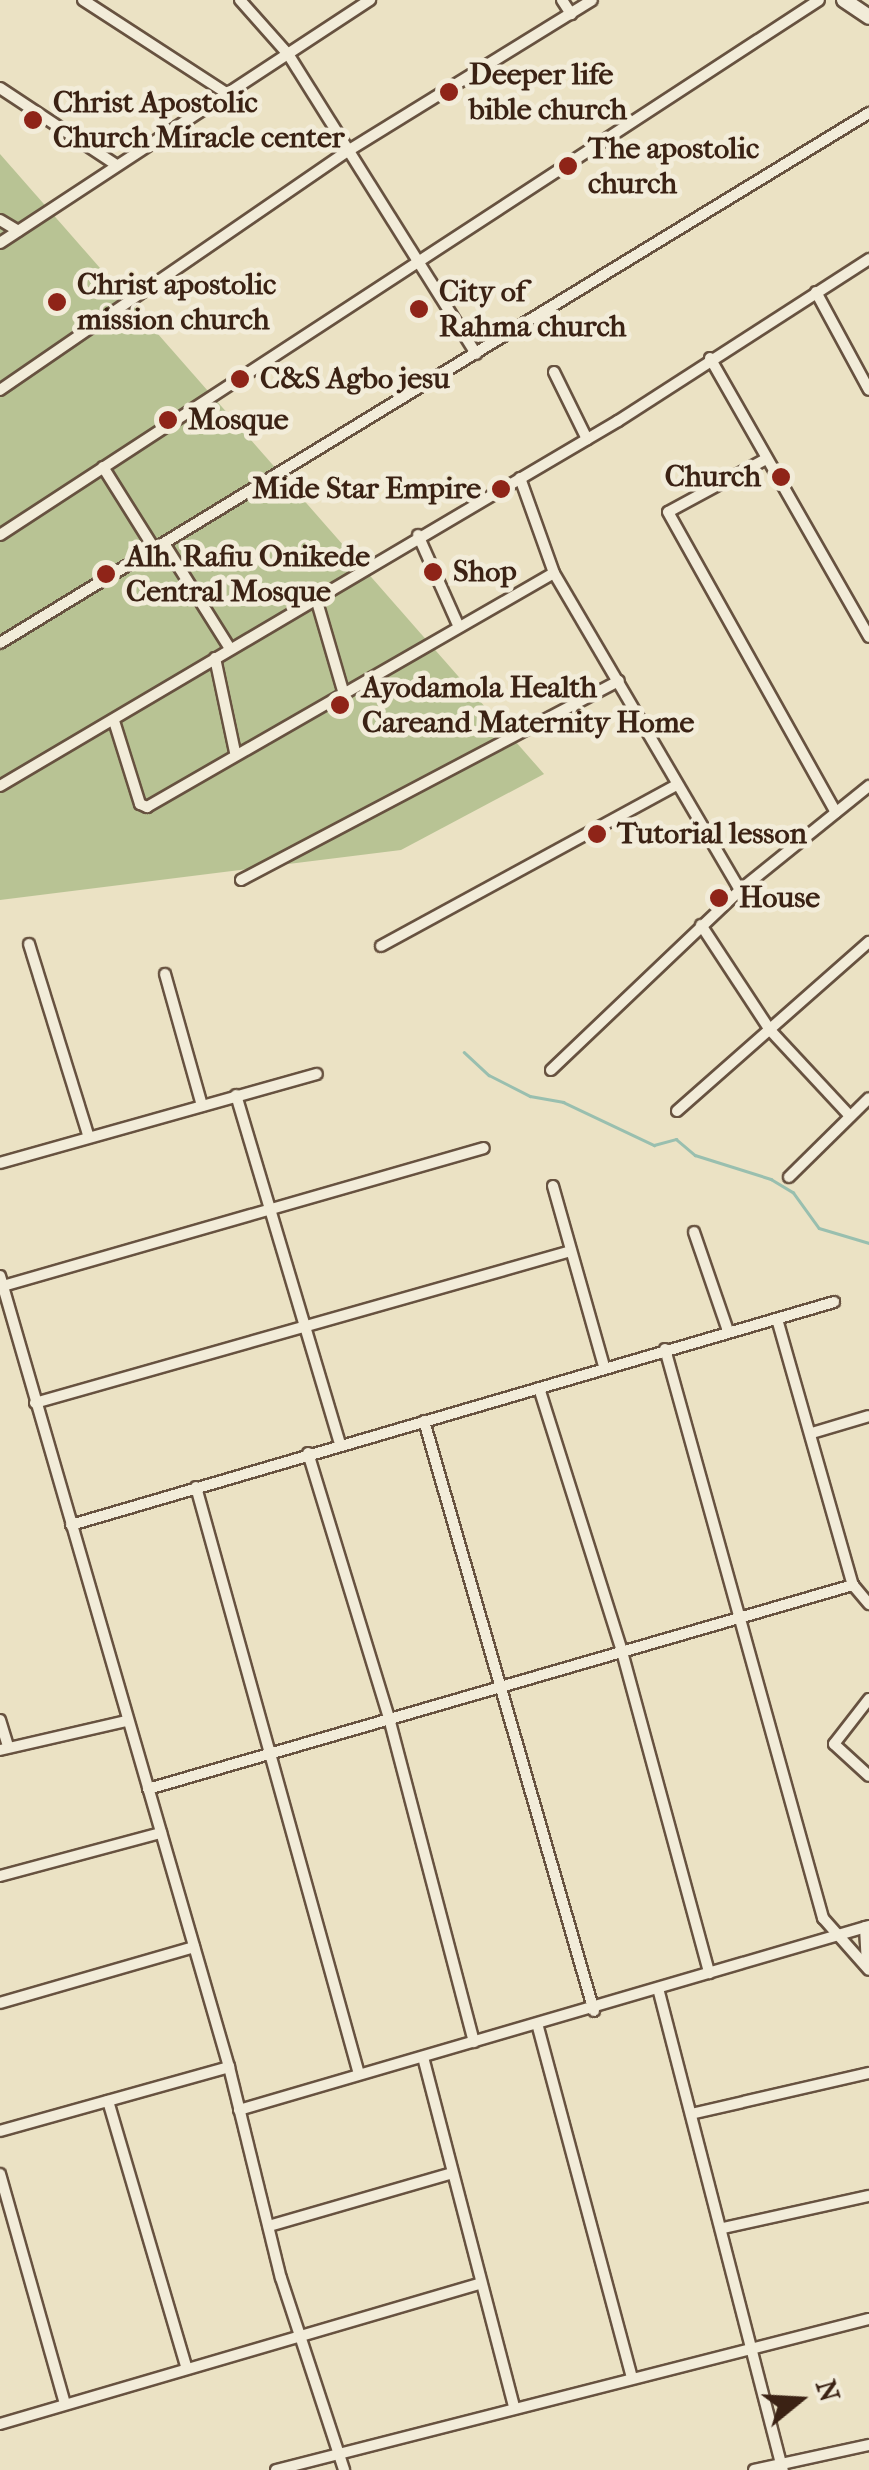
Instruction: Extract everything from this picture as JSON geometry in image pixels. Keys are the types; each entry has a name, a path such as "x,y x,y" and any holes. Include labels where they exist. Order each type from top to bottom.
{"street":[{"path":"83,0 226,93"},
{"path":"240,0 288,54 476,354"},
{"path":"0,243 370,0"},
{"path":"562,0 571,14"},
{"path":"0,390 351,149 592,0"},
{"path":"0,535 819,0"},
{"path":"844,0 869,17"},
{"path":"0,88 115,164"},
{"path":"0,643 869,114"},
{"path":"0,220 18,232"},
{"path":"0,786 114,721 315,594 587,439 869,259"},
{"path":"816,292 869,390"},
{"path":"710,358 869,638"},
{"path":"554,372 587,439"},
{"path":"766,459 668,512 836,812"},
{"path":"102,467 229,647"},
{"path":"520,478 554,573 740,890"},
{"path":"418,535 458,625"},
{"path":"114,721 143,807 554,573"},
{"path":"315,594 343,691"},
{"path":"215,658 235,752"},
{"path":"241,880 618,681"},
{"path":"381,946 676,785"},
{"path":"551,1070 740,890 869,786"},
{"path":"702,925 770,1030 806,1076 849,1115"},
{"path":"677,1111 869,942"},
{"path":"30,944 88,1135"},
{"path":"165,974 202,1106"},
{"path":"0,1163 88,1135 318,1074"},
{"path":"236,1096 340,1443"},
{"path":"789,1177 869,1098"},
{"path":"344,2470 300,2338 229,2066 2,1280 484,1148"},
{"path":"553,1186 604,1366"},
{"path":"694,1232 728,1331"},
{"path":"35,1402 570,1251"},
{"path":"71,1525 308,1452 834,1302"},
{"path":"776,1319 812,1433 853,1586 869,1604"},
{"path":"665,1349 822,1918 868,1968"},
{"path":"539,1388 621,1648 709,1974"},
{"path":"812,1433 869,1416"},
{"path":"424,1421 504,1682 594,2011"},
{"path":"308,1452 389,1718 474,2042"},
{"path":"196,1487 359,2074"},
{"path":"148,1789 621,1648 853,1586"},
{"path":"869,1699 834,1744 869,1776"},
{"path":"0,1720 4,1749 127,1721"},
{"path":"0,1876 160,1833"},
{"path":"240,2110 659,1992 832,1933 867,1927 868,1968"},
{"path":"0,2003 194,1947"},
{"path":"659,1992 724,2228 782,2467"},
{"path":"538,2027 632,2377"},
{"path":"423,2057 514,2407"},
{"path":"0,2131 229,2066"},
{"path":"691,2114 869,2073"},
{"path":"108,2101 187,2368"},
{"path":"268,2226 453,2173"},
{"path":"0,2174 65,2404"},
{"path":"724,2228 869,2196"},
{"path":"0,2424 480,2284"},
{"path":"276,2470 869,2320"},
{"path":"754,2470 782,2467 869,2445"}],"green space":[{"path":"0,154 544,774 401,850 0,900"}],"waterway":[{"path":"464,1052 489,1075 530,1096 563,1102 654,1145 676,1139 695,1155 771,1179 793,1192 819,1228 869,1243"}],"place":[{"name":"Deeper life bible church","path":"449,92"},
{"name":"Christ Apostolic Church Miracle center","path":"33,120"},
{"name":"The apostolic church","path":"568,166"},
{"name":"Christ apostolic mission church","path":"57,302"},
{"name":"City of Rahma church","path":"419,309"},
{"name":"C&S Agbo jesu","path":"240,379"},
{"name":"Mosque","path":"168,420"},
{"name":"Church","path":"781,477"},
{"name":"Mide Star Empire","path":"501,489"},
{"name":"Shop","path":"433,572"},
{"name":"Alh. Rafiu Onikede Central Mosque","path":"106,574"},
{"name":"Ayodamola Health Careand Maternity Home","path":"340,705"},
{"name":"Tutorial lesson","path":"597,834"},
{"name":"House","path":"719,898"}]}
